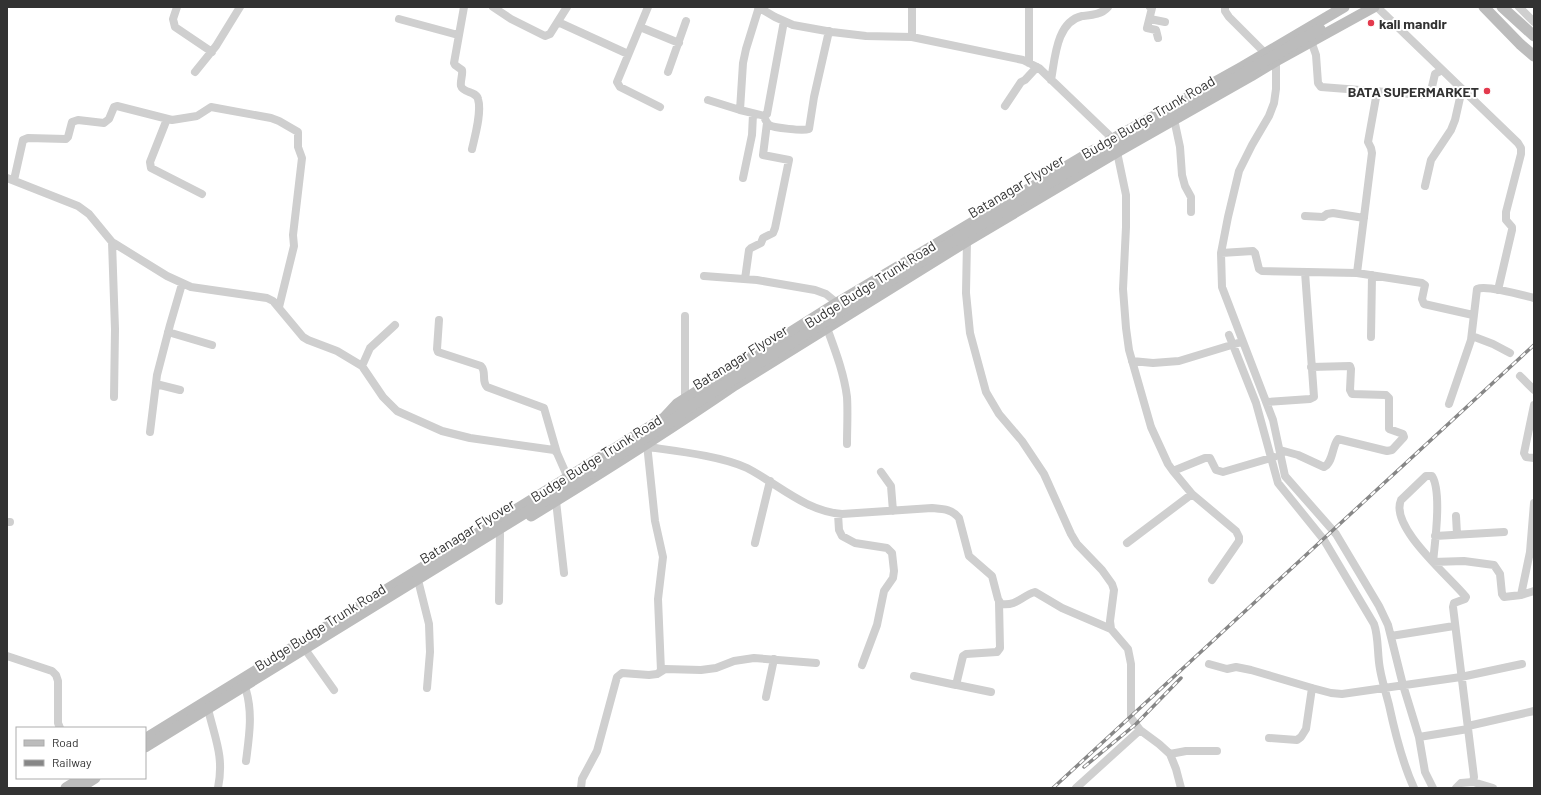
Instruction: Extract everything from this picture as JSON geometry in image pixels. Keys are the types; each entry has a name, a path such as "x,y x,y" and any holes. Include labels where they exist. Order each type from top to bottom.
{"street":[{"path":"177,7 173,19 175,27 212,52"},
{"path":"195,72 212,52 240,7"},
{"path":"464,7 454,63 462,70 461,86 463,89 476,95 479,101 472,149"},
{"path":"492,7 511,19 545,36 550,34 567,7"},
{"path":"648,7 617,80 617,84 620,87 660,107"},
{"path":"912,7 912,37"},
{"path":"1006,106 1021,82 1025,80 1033,65 1029,7"},
{"path":"1051,80 1060,36 1067,24 1080,17 1100,13 1108,7"},
{"path":"1150,7 1152,8 1147,28 1156,30 1158,38"},
{"path":"1225,7 1225,11 1229,17 1263,54"},
{"name":"Budge Budge Trunk Road","path":"146,738 641,433 664,418 676,404 685,398 837,303 1113,139 1242,67 1344,7"},
{"name":"Batanagar Flyover","path":"146,746 582,478 672,421 691,406 958,238 1114,144 1222,86 1360,7"},
{"path":"1375,7 1518,143 1521,148 1521,154 1506,212 1506,220 1512,227 1512,230 1498,290"},
{"name":"Budge Budge Trunk Road","path":"146,751 500,534 648,446 735,385 967,241 1174,119 1311,41 1375,7"},
{"path":"1484,7 1520,44 1534,56"},
{"path":"1502,7 1534,36"},
{"path":"1519,7 1534,22"},
{"path":"740,110 743,63 746,49 762,8 793,25 830,32 866,36 912,37 1023,60 1033,65 1051,80 1113,139 1126,195 1123,289 1126,328 1132,361 1151,427 1168,464 1173,471 1192,494 1236,531 1239,538 1239,541 1212,580"},
{"path":"399,19 458,35"},
{"path":"1150,19 1165,22"},
{"path":"668,72 686,21"},
{"path":"745,279 749,250 761,243 763,238 773,232 775,228 789,160 763,155 765,120 784,21"},
{"path":"558,22 628,54"},
{"path":"640,27 679,43"},
{"path":"708,100 753,114 765,120 772,126 803,130 809,129 814,97 830,32"},
{"path":"1311,41 1316,54 1318,83 1320,87 1377,92 1429,94 1435,74 1442,70"},
{"path":"1273,63 1276,89 1274,103 1269,116 1252,145 1240,171 1228,217 1222,253 1222,287 1267,402 1275,427 1278,483 1326,543 1374,624 1378,637 1379,664 1394,687 1419,737 1425,772 1433,788"},
{"path":"1425,186 1431,160 1451,130 1455,120 1462,89"},
{"path":"1357,273 1372,152 1368,142 1377,92"},
{"path":"278,307 294,246 293,235 302,158 298,147 298,132 271,118 215,107 208,108 196,116 177,120 167,119 117,106 114,107 109,119 104,123 78,120 72,122 68,137 66,139 25,138 21,143 10,179 78,206 89,214 112,242 182,284 191,287 267,298 273,301 278,307 303,337 337,351 362,366 383,397 397,411 442,431 470,438 554,450 557,453"},
{"path":"744,178 752,135 753,114"},
{"path":"167,119 150,162 152,168 202,194"},
{"path":"1174,119 1180,147 1183,181 1191,197 1191,212"},
{"path":"1305,216 1323,217 1327,214 1333,213 1364,218"},
{"path":"967,241 966,299 970,332 986,392 999,414 1026,446 1044,474 1077,544 1102,570 1112,584 1114,590 1110,621 1111,629"},
{"path":"112,242 115,329 114,397"},
{"path":"1222,253 1253,251 1257,255 1258,267 1260,271 1357,273 1424,284 1422,299 1424,304 1473,315"},
{"path":"1267,402 1313,399 1314,395 1305,272"},
{"path":"1371,337 1372,275"},
{"path":"704,276 745,279 815,290 826,294 837,303"},
{"path":"150,432 156,384 168,332 182,284"},
{"path":"1449,404 1472,336 1473,315 1477,289 1498,290 1534,298"},
{"path":"685,316 685,398"},
{"path":"439,320 436,349 438,352 481,366 484,371 484,382 487,387 544,408 557,453 568,478"},
{"path":"362,366 372,345 395,324"},
{"path":"827,328 846,388 847,444"},
{"path":"168,332 212,345"},
{"path":"1229,335 1285,476 1336,534 1379,606 1388,624 1391,636 1394,687 1403,760 1414,788"},
{"path":"1472,336 1493,344 1510,353"},
{"path":"1132,361 1153,363 1178,362 1243,341"},
{"path":"1173,471 1205,458 1210,458 1216,470 1223,472 1276,456 1298,455 1324,467 1328,464 1335,443 1338,439 1387,451 1392,450 1404,437 1403,434 1389,429 1389,398 1386,395 1352,394 1350,390 1350,366 1311,367"},
{"path":"1520,376 1534,390"},
{"path":"156,384 180,390"},
{"path":"1534,405 1524,448 1526,457 1534,458"},
{"path":"641,433 648,446 654,522 663,557 658,599 661,671"},
{"path":"648,446 735,463 770,481 797,500 838,514 932,508 947,509 955,513 962,524 966,550 969,556 992,576 999,602 999,650 997,652 966,654 964,656 957,685"},
{"path":"881,472 891,486 893,511"},
{"path":"1433,562 1436,489 1432,476 1426,476 1401,500 1398,505 1399,511 1412,539 1433,562 1466,597 1453,605 1454,626 1474,771 1472,782"},
{"path":"755,543 770,481"},
{"path":"1127,543 1192,494"},
{"path":"556,501 564,573"},
{"path":"1521,595 1530,552 1534,503"},
{"path":"838,514 842,536 855,543 888,548 892,553 894,571 893,578 884,591 877,625 862,664"},
{"path":"1456,516 1457,534"},
{"path":"1435,536 1504,532"},
{"path":"499,601 500,534"},
{"path":"1433,562 1464,561 1494,565 1500,574 1504,597 1521,595 1534,591"},
{"path":"419,584 429,624 430,646 427,688"},
{"path":"999,602 1003,604 1017,603 1035,592 1062,608 1111,629 1125,644 1130,656 1132,690 1131,718 1140,730 1170,754 1181,788"},
{"path":"1391,636 1454,626"},
{"path":"307,652 334,690"},
{"path":"7,656 52,671 56,675 58,681 58,723 60,727"},
{"path":"581,788 582,779 599,744 617,677 622,673 654,675 661,671 670,669 701,670 716,668 746,658 816,663"},
{"path":"766,697 774,659"},
{"path":"1209,664 1226,669 1236,667 1251,670 1312,688 1342,694 1461,677 1522,664"},
{"path":"914,676 991,692"},
{"path":"1269,738 1296,740 1301,737 1306,729 1312,688"},
{"path":"246,690 251,717 246,762"},
{"path":"1419,737 1534,711"},
{"path":"209,713 221,759 218,788"},
{"path":"1076,788 1140,730"},
{"path":"1170,754 1186,751 1217,751"},
{"path":"66,788 80,779"},
{"path":"79,788 93,779"},
{"path":"89,788 102,779"},
{"path":"1456,788 1461,783 1472,782 1493,788"}],"railway":[{"path":"1053,788 1534,345"},
{"path":"1084,767 1136,724 1181,678"}],"place":[{"name":"kali mandir","path":"1371,23"},
{"name":"BATA SUPERMARKET","path":"1487,91"}]}
